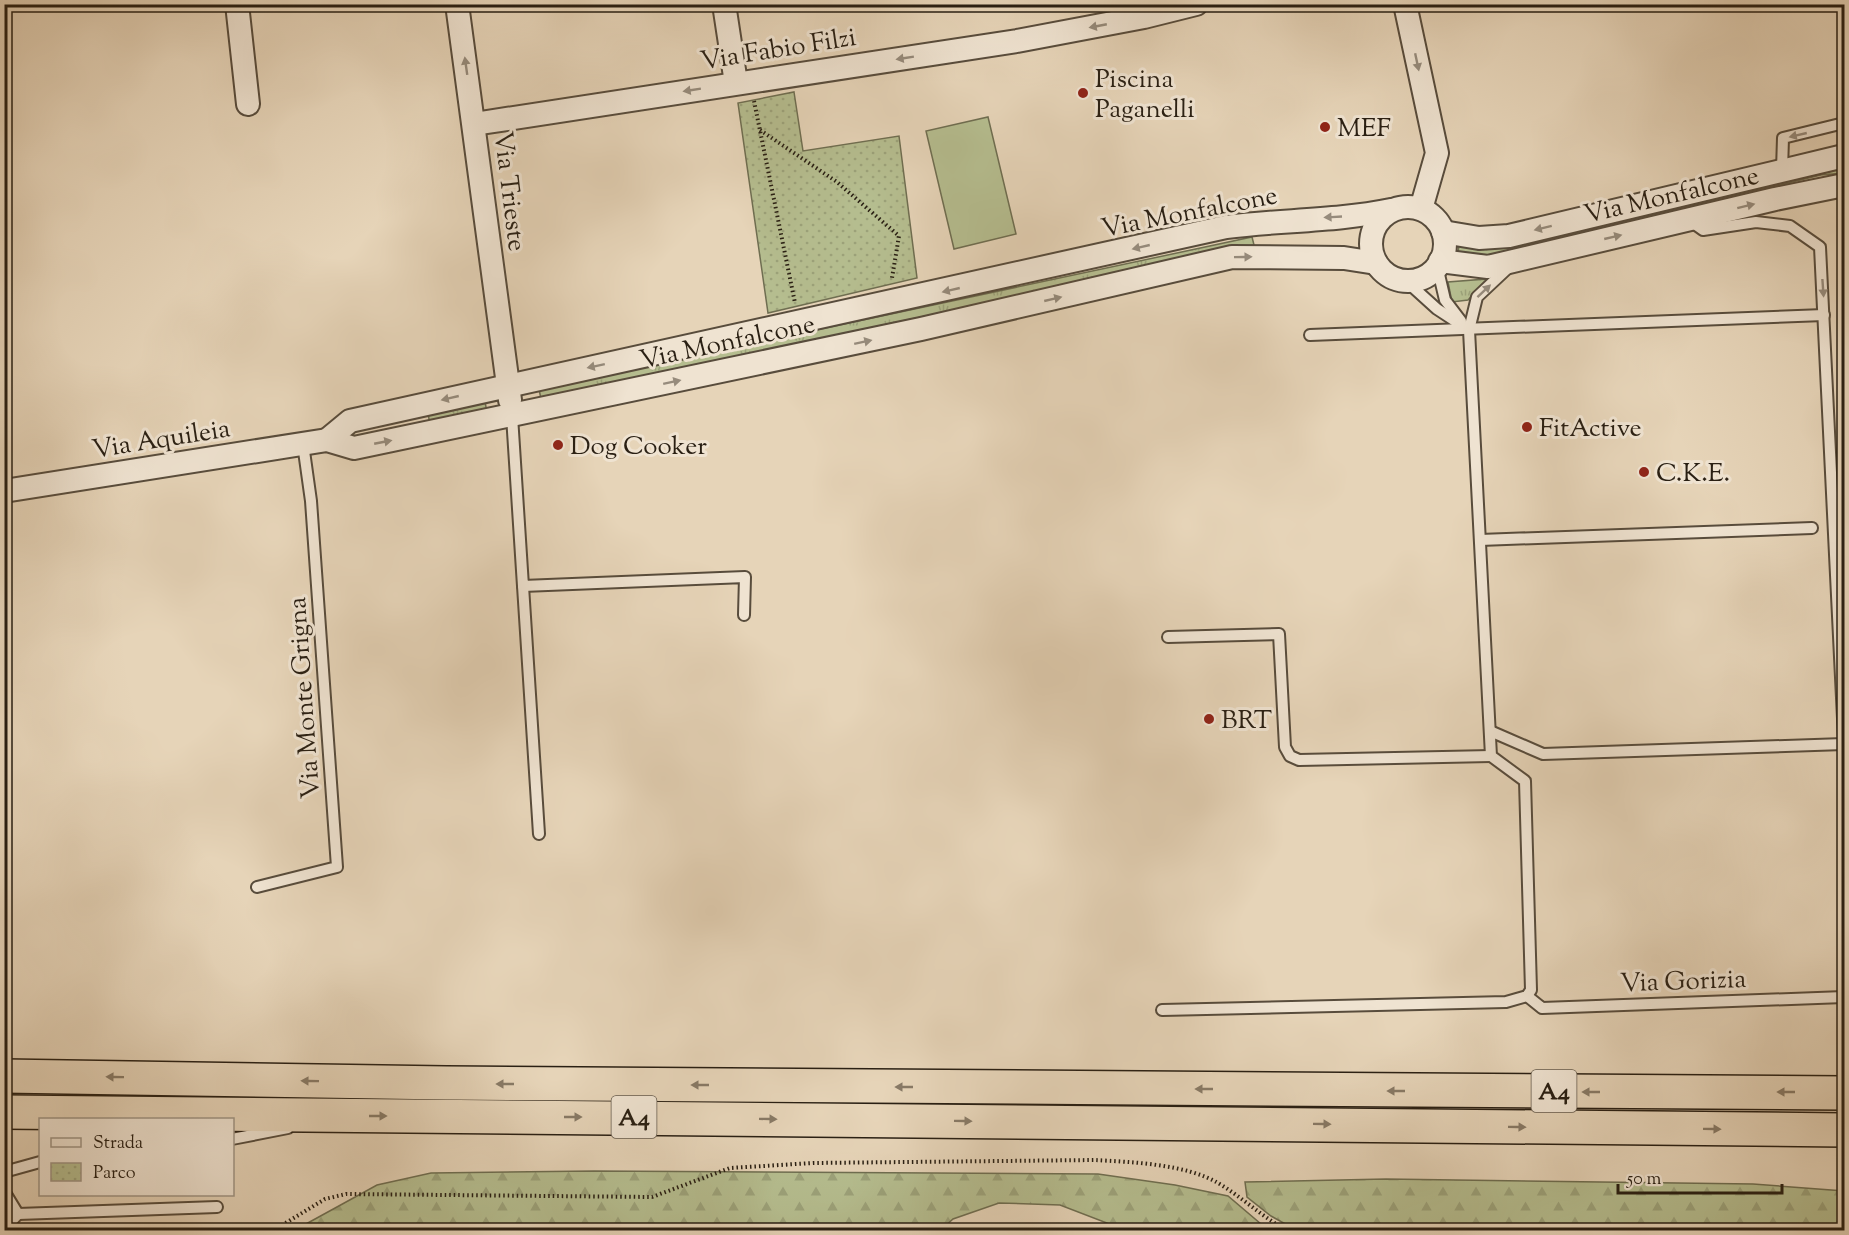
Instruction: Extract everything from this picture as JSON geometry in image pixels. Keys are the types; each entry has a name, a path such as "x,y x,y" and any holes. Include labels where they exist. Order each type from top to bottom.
{"highway":[{"name":"A4","path":"4,1076 446,1083 1845,1093"},
{"name":"A4","path":"4,1112 1845,1130"}],"street":[{"path":"237,4 249,104"},
{"name":"Via Trieste","path":"457,4 512,416"},
{"path":"724,4 745,82"},
{"name":"Via Fabio Filzi","path":"474,124 1017,41 1144,17 1196,4"},
{"path":"1405,4 1437,153 1421,209"},
{"name":"Via Monfalcone","path":"1443,232 1479,238 1509,236 1845,156"},
{"name":"Via Monfalcone","path":"1439,264 1488,267 1817,189 1845,185"},
{"path":"1405,207 1421,209 1437,220 1443,232 1445,249 1439,264 1418,279 1405,280 1385,273 1376,263 1371,245 1372,232 1381,218 1391,210 1405,207"},
{"name":"Via Monfalcone","path":"507,385 799,324 1226,227 1278,221 1363,216 1391,210"},
{"name":"Via Monfalcone","path":"512,416 933,327 1232,257 1344,258 1376,263"},
{"name":"Via Aquileia","path":"327,440 350,421 507,385"},
{"name":"Via Aquileia","path":"4,491 327,440 354,448 512,416"}],"lane":[{"path":"1782,170 1783,138 1845,123"},
{"path":"1689,219 1703,230 1756,222 1790,226 1820,247 1845,739"},
{"path":"1491,756 1469,330 1477,297 1515,260"},
{"path":"1439,264 1445,300 1469,330"},
{"path":"1405,280 1437,309 1469,330"},
{"path":"1310,335 1824,315"},
{"path":"512,416 539,834"},
{"name":"Via Monte Grigna","path":"257,887 337,867 311,501 303,444"},
{"path":"1480,540 1812,528"},
{"path":"523,586 746,577 744,615"},
{"path":"1162,1010 1506,1002 1527,996 1531,981 1525,781 1491,756 1299,760 1290,756 1285,747 1280,634 1168,637"},
{"path":"1490,731 1543,754 1845,744"},
{"name":"Via Gorizia","path":"1527,996 1542,1008 1845,997"},
{"path":"234,1139 334,1116"},
{"path":"4,1172 39,1162"},
{"path":"4,1191 18,1214"},
{"path":"4,1229 18,1214 217,1207"}],"path":[{"path":"745,82 753,99 799,324"},
{"path":"759,130 837,182 898,236 891,285 894,303"},
{"path":"274,1230 325,1199 346,1194 652,1197 730,1168 813,1163 1095,1160 1138,1163 1215,1181 1240,1197 1262,1216 1286,1230"}],"green space":[{"path":"794,92 803,151 899,136 917,278 768,313 738,103"},
{"path":"988,117 1016,234 954,249 926,131"},
{"path":"1844,168 1844,173 1821,175 1478,258 1458,253 1459,245 1474,249 1495,247"},
{"path":"1252,237 1254,245 541,399 539,389"},
{"path":"1487,279 1468,300 1452,302 1448,282"},
{"path":"485,402 487,412 430,424 428,414"},
{"path":"594,1171 1098,1174 1175,1185 1228,1196 1268,1230 1125,1230 1060,1205 999,1203 953,1219 941,1230 295,1230 377,1185 431,1173"},
{"path":"1386,1179 1753,1184 1844,1191 1844,1230 1296,1230 1271,1216 1247,1197 1245,1182"}],"place":[{"name":"Piscina Paganelli","path":"1083,93"},
{"name":"MEF","path":"1325,127"},
{"name":"FitActive","path":"1527,427"},
{"name":"Dog Cooker","path":"558,445"},
{"name":"C.K.E.","path":"1644,472"},
{"name":"BRT","path":"1209,719"}]}
